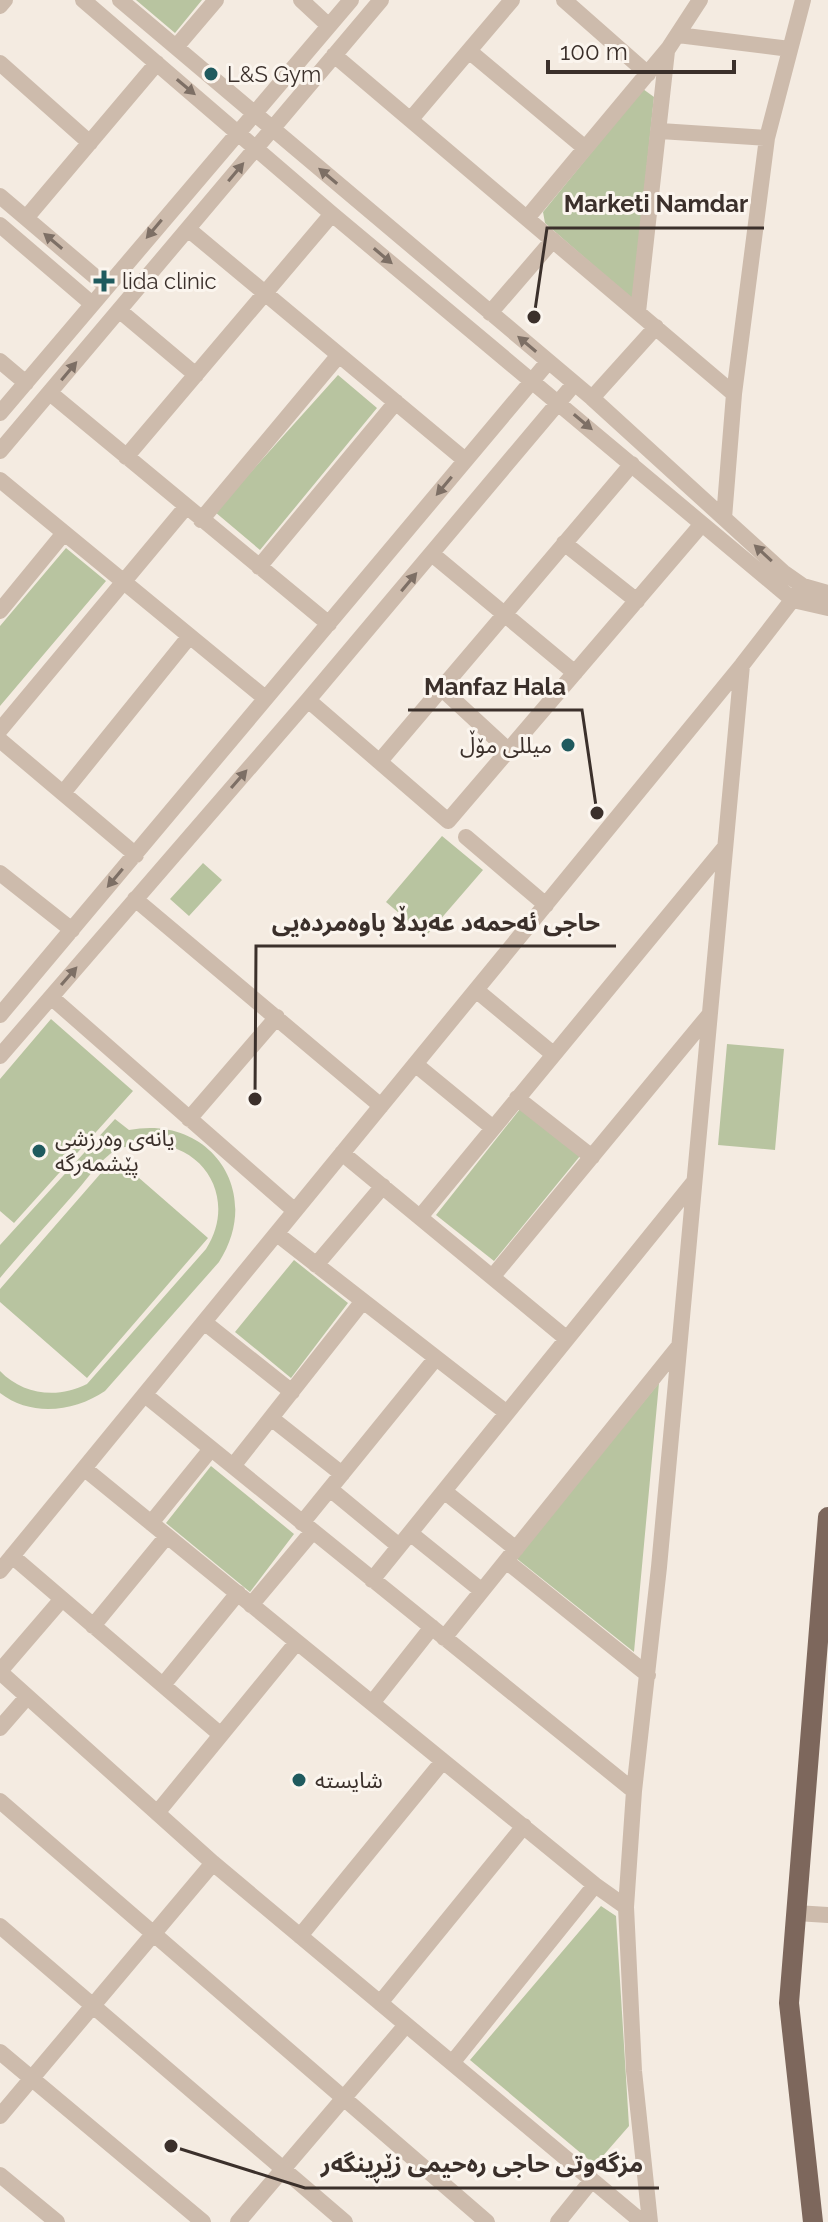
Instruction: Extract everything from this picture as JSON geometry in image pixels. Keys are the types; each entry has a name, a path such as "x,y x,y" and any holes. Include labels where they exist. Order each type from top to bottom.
{"main road":[{"path":"818,2219 789,2003 822,1663 828,1517"}],"street":[{"path":"0,6 5,0"},
{"path":"83,0 332,214 702,524 798,593 828,608"},
{"path":"120,0 592,398 783,572 798,593"},
{"path":"176,47 216,0"},
{"path":"301,0 329,26"},
{"path":"0,413 351,0"},
{"path":"0,451 381,0"},
{"path":"564,0 648,74"},
{"path":"527,218 668,49 700,0"},
{"path":"724,518 734,394 767,138 803,0"},
{"path":"411,119 508,1"},
{"path":"678,35 790,49"},
{"path":"638,312 668,49"},
{"path":"469,51 585,148"},
{"path":"334,55 734,394"},
{"path":"0,63 90,143"},
{"path":"26,218 157,63"},
{"path":"660,131 767,138"},
{"path":"0,196 106,286"},
{"path":"126,457 332,214"},
{"path":"0,225 91,303"},
{"path":"188,229 465,460"},
{"path":"490,313 553,240"},
{"path":"120,311 196,375"},
{"path":"592,398 656,327"},
{"path":"201,520 339,355"},
{"path":"0,361 26,383"},
{"path":"0,1015 548,362"},
{"path":"0,1056 308,700 574,384"},
{"path":"50,393 329,624"},
{"path":"259,567 396,402"},
{"path":"380,761 632,464"},
{"path":"0,480 265,698"},
{"path":"0,730 186,507"},
{"path":"308,700 448,821 702,524"},
{"path":"0,611 64,533"},
{"path":"564,543 637,601"},
{"path":"432,554 575,673"},
{"path":"798,593 828,593"},
{"path":"0,1571 798,593"},
{"path":"63,793 189,637"},
{"path":"650,2222 634,2071 626,1907 634,1791 680,1345 742,665"},
{"path":"442,689 509,751"},
{"path":"0,740 136,855"},
{"path":"158,829 180,847"},
{"path":"466,837 546,905"},
{"path":"420,1217 725,847"},
{"path":"0,873 72,930"},
{"path":"135,899 381,1106"},
{"path":"476,990 553,1054"},
{"path":"51,997 295,1211"},
{"path":"493,1276 709,1015"},
{"path":"189,1119 277,1017"},
{"path":"415,1064 493,1128"},
{"path":"517,1098 592,1157"},
{"path":"342,1153 567,1339"},
{"path":"372,1580 693,1183"},
{"path":"316,1265 383,1186"},
{"path":"277,1234 507,1413"},
{"path":"233,1466 363,1301"},
{"path":"204,1322 292,1392"},
{"path":"372,1703 438,1632 482,1591 680,1345"},
{"path":"251,1605 308,1527 330,1489 436,1358"},
{"path":"145,1395 634,1791"},
{"path":"271,1418 342,1474"},
{"path":"151,1523 211,1449"},
{"path":"85,1469 595,1885 626,1907"},
{"path":"330,1489 482,1591"},
{"path":"444,1491 511,1555 648,1675"},
{"path":"93,1626 167,1536"},
{"path":"12,1556 221,1735"},
{"path":"163,1685 238,1593"},
{"path":"62,1599 0,1671 213,1863 642,2222"},
{"path":"157,1813 297,1642"},
{"path":"0,1728 27,1697"},
{"path":"300,1936 443,1761"},
{"path":"0,1801 487,2222"},
{"path":"380,2003 524,1826"},
{"path":"0,2116 213,1863"},
{"path":"452,2063 595,1885"},
{"path":"796,1913 828,1915"},
{"path":"0,1926 345,2222"},
{"path":"238,2222 406,2025"},
{"path":"0,2052 203,2222"},
{"path":"0,2175 57,2222"},
{"path":"558,2222 592,2180"}],"green space":[{"path":"136,0 202,0 175,33"},
{"path":"643,89 654,97 633,300 545,223 543,212"},
{"path":"338,375 377,408 260,550 215,512"},
{"path":"66,548 106,581 0,706 0,626"},
{"path":"442,836 483,870 426,936 386,902"},
{"path":"203,863 222,880 189,916 170,899"},
{"name":"یانەی وەرزشی پێشمەرگە","path":"51,1019 133,1091 14,1223 0,1211 0,1079"},
{"path":"727,1044 784,1049 775,1150 718,1145"},
{"path":"520,1109 580,1156 494,1261 436,1215"},
{"path":"115,1119 129,1130 158,1128 184,1134 205,1146 221,1164 232,1185 235,1210 231,1236 219,1262 105,1391 80,1404 66,1407 25,1406 0,1393 0,1371 19,1385 41,1392 64,1392 87,1384 206,1249 215,1230 218,1211 216,1193 210,1177 199,1163 184,1152 166,1146 131,1145 114,1152 100,1163 0,1278 0,1245"},
{"path":"115,1157 208,1238 87,1378 0,1302 0,1289"},
{"path":"294,1260 348,1303 291,1378 235,1332"},
{"path":"659,1383 634,1652 516,1558"},
{"path":"211,1466 294,1534 250,1592 166,1523"},
{"path":"601,1906 616,1916 629,2126 595,2165 470,2060"}],"place":[{"name":"L&S Gym","path":"211,74"},
{"name":"lida clinic","path":"104,281"},
{"name":"Marketi Namdar","path":"534,317"},
{"name":"میللی مۆڵ","path":"568,745"},
{"name":"Manfaz Hala","path":"597,813"},
{"name":"حاجی ئەحمەد عەبدڵا باوەمردەیی","path":"255,1099"},
{"name":"یانەی وەرزشی پێشمەرگە","path":"39,1151"},
{"name":"شایستە","path":"299,1780"},
{"name":"مزگەوتی حاجی رەحیمی زێڕینگەر","path":"171,2146"}]}
